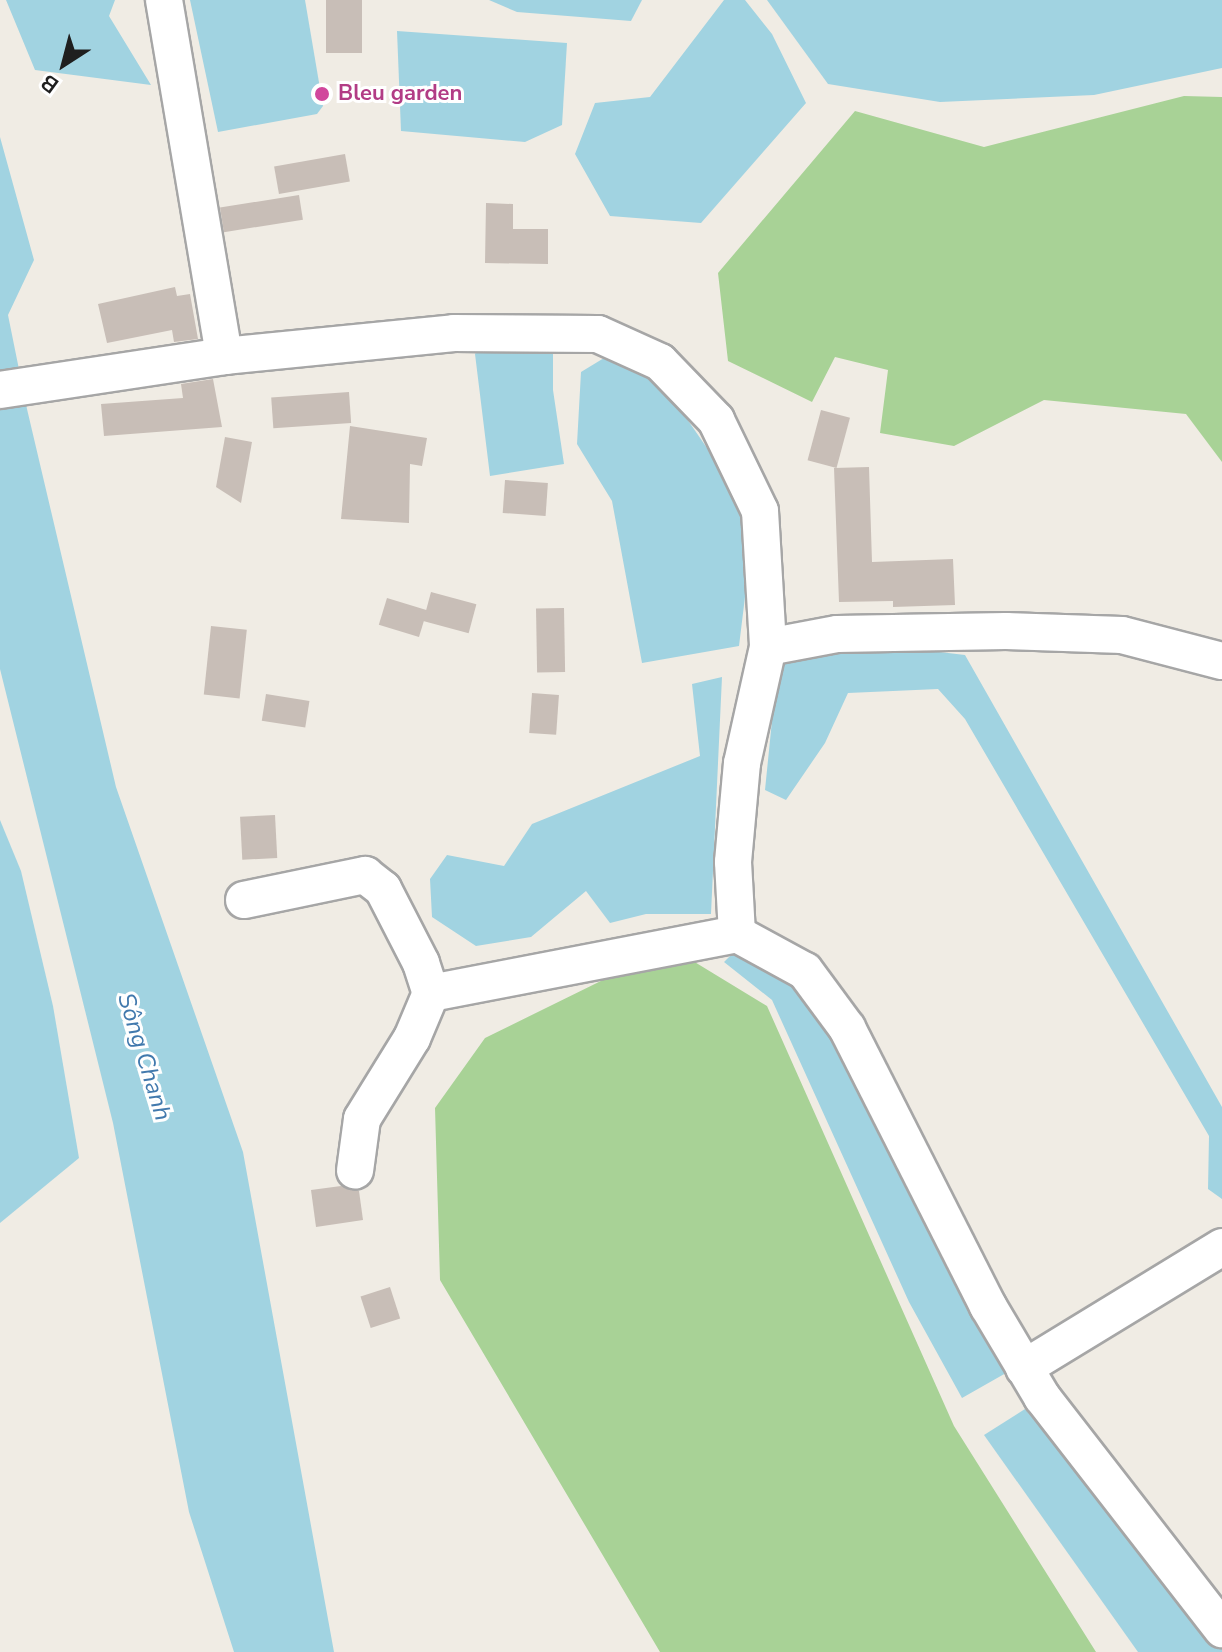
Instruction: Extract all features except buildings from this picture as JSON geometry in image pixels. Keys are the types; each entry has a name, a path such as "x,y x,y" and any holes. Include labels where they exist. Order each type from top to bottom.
{"street":[{"path":"164,0 224,356"},
{"path":"0,390 224,356 454,333 598,334 660,362 716,420 760,511 768,647 742,763 733,862 737,934"},
{"path":"768,647 837,634 1020,631 1122,635 1222,661"},
{"path":"244,900 365,875 383,889 431,993"},
{"path":"431,993 737,934 805,971 847,1028 1024,1368 1222,1629"},
{"path":"355,1171 362,1119 388,1081 431,993"},
{"path":"1024,1368 1222,1247"}],"green space":[{"path":"1184,96 1222,97 1222,462 1186,414 1044,400 954,446 880,433 888,370 835,357 812,402 728,361 718,273 855,111 984,147"},
{"path":"670,947 767,1006 954,1426 1096,1652 660,1652 440,1280 435,1108 485,1038"}],"water":[{"path":"6,0 115,0 109,16 151,85 35,70"},
{"path":"190,0 305,0 323,106 317,114 218,132"},
{"path":"489,0 642,0 631,21 517,12"},
{"path":"724,0 745,0 772,34 806,103 701,223 610,216 575,154 595,103 650,97"},
{"path":"767,0 1222,0 1222,68 1094,95 940,102 828,84"},
{"path":"397,31 567,43 562,125 525,142 401,131"},
{"name":"Sông Chanh","path":"0,137 34,260 8,315 27,409 116,787 243,1152 334,1652 234,1652 189,1512 113,1123 0,669"},
{"path":"553,338 553,390 564,464 490,476 475,354 482,344"},
{"path":"604,358 637,362 687,419 738,493 751,548 739,646 642,663 612,501 577,444 581,372"},
{"path":"855,642 965,655 1222,1107 1222,1199 1208,1189 1209,1136 965,719 938,689 848,693 825,743 786,800 765,790 778,661"},
{"path":"722,677 711,914 646,914 610,923 586,891 531,937 476,946 432,917 430,879 447,855 504,866 532,824 700,756 692,684"},
{"path":"0,820 21,871 53,1006 79,1158 0,1223"},
{"path":"735,951 778,964 819,1012 1006,1373 962,1398 909,1302 772,1000 724,962"},
{"path":"1025,1409 1222,1636 1222,1652 1138,1652 984,1435"}],"place":[{"name":"Bleu garden","path":"322,94"}]}
